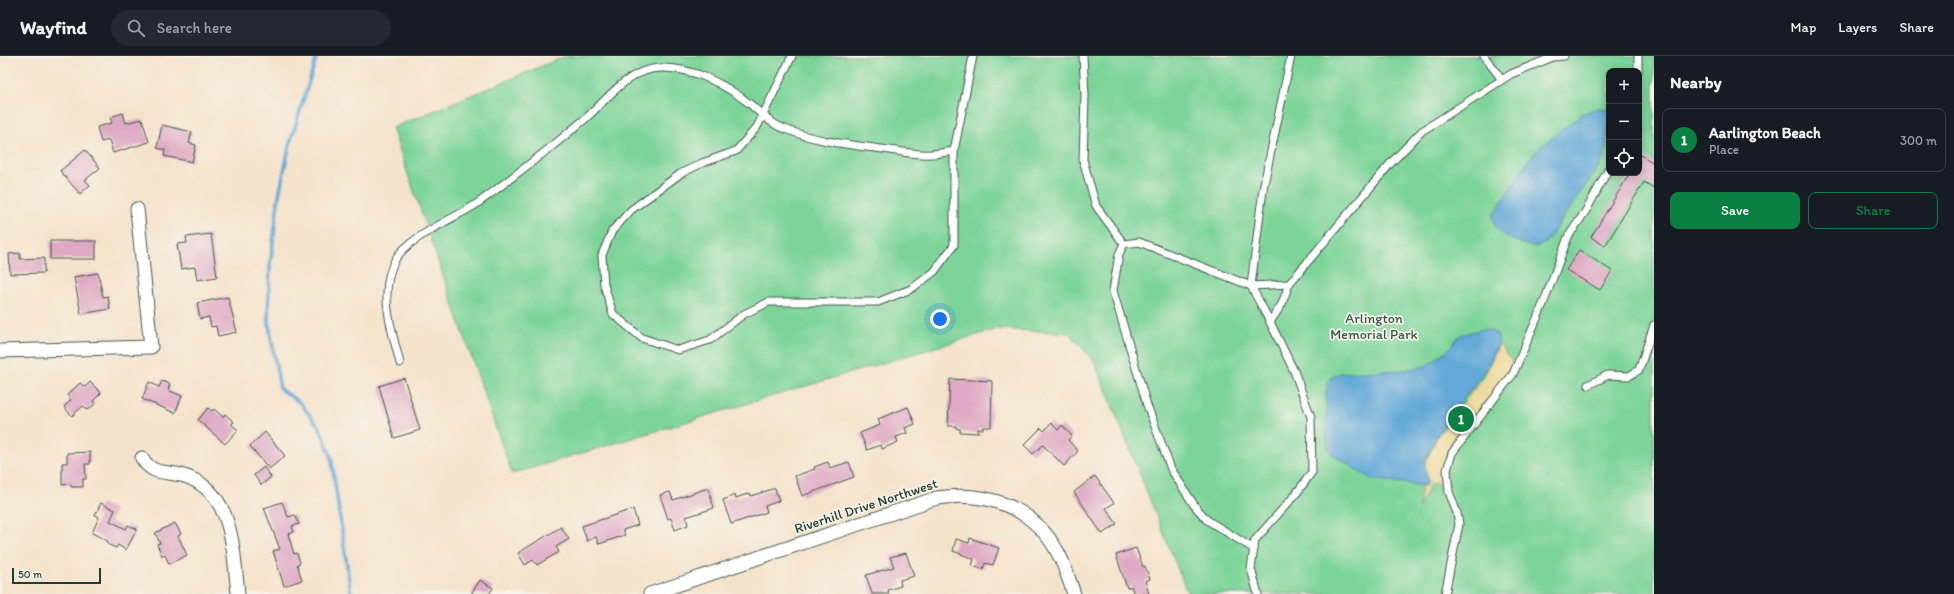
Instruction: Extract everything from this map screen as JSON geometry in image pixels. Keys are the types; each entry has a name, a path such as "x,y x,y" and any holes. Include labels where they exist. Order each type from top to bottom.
{"street":[{"path":"0,351 151,347 137,209"},
{"path":"142,458 146,465 153,470 182,475 202,485 217,499 228,524 238,594"},
{"name":"Riverhill Drive Northwest","path":"650,594 937,498 960,495 984,498 994,501 1006,505 1028,517 1049,539 1058,552 1074,594"}],"lane":[{"path":"792,56 756,127 736,151 702,163 680,174 630,210 612,231 602,255 604,285 614,314 642,338 678,350 710,340 744,314 769,302 878,302 911,289 934,272 954,245 954,151 973,56"},
{"path":"1083,56 1085,96 1083,160 1096,206 1124,244"},
{"path":"1258,594 1251,569 1255,540 1296,494 1312,472 1310,417 1294,371 1251,286 1263,189 1291,56"},
{"path":"1484,56 1502,80"},
{"path":"1270,322 1282,304 1289,284 1390,164 1422,131 1511,74 1553,56 1564,56"},
{"path":"1638,56 1638,68"},
{"path":"400,363 392,331 387,298 389,279 395,260 407,246 436,227 475,205 523,169 586,118 610,93 630,78 651,69 663,68 684,71 712,80 734,92 778,126 822,141 930,155 954,151"},
{"path":"1446,594 1459,524 1458,513 1449,492 1447,470 1452,453 1513,374 1544,302 1568,237 1590,203 1606,174"},
{"path":"1124,244 1139,242 1251,286 1289,284"},
{"path":"1124,244 1119,254 1113,291 1147,405 1171,469 1194,505 1207,520 1254,549"},
{"path":"1588,385 1608,375 1629,376 1638,370 1654,325"}],"green space":[{"name":"Arlington Memorial Park","path":"566,56 1654,56 1654,594 1188,594 1095,363 1070,333 997,329 512,474 392,128"}],"sand":[{"path":"1499,344 1513,363 1488,400 1454,437 1445,459 1444,483 1430,484 1419,508 1425,464 1437,437 1485,375"}],"water":[{"path":"1601,107 1606,110 1605,157 1544,244 1535,247 1522,244 1508,238 1497,228 1493,216 1529,159 1539,148 1583,113"},
{"path":"1484,329 1492,331 1499,337 1498,345 1485,372 1455,410 1439,433 1429,452 1425,464 1428,482 1426,486 1371,479 1331,453 1328,449 1326,431 1326,392 1328,383 1332,377 1341,373 1404,370 1426,366 1447,351 1460,335"}],"building":[{"path":"123,113 126,123 142,119 149,142 113,153 109,140 101,142 97,127 112,123 110,117"},
{"path":"162,125 192,132 189,143 196,145 192,162 164,156 165,150 157,148"},
{"path":"85,150 100,168 85,180 90,185 80,194 60,171"},
{"path":"1642,156 1654,163 1654,188 1644,182 1605,246 1591,237 1628,176 1642,176"},
{"path":"211,234 217,277 197,280 195,267 181,269 177,244 187,243 186,237"},
{"path":"50,241 96,241 96,259 50,259"},
{"path":"1579,250 1612,271 1600,290 1566,270"},
{"path":"20,253 20,259 44,258 44,273 10,274 9,254"},
{"path":"98,273 103,297 108,296 110,309 81,314 74,277"},
{"path":"228,297 237,332 218,336 216,326 211,327 209,317 200,319 197,303"},
{"path":"404,378 420,430 394,438 379,386"},
{"path":"950,379 992,381 991,427 983,427 983,429 978,429 978,433 960,432 960,429 956,428 956,426 948,426"},
{"path":"162,381 170,384 168,390 182,396 175,413 142,399 149,382 159,387"},
{"path":"90,382 101,393 93,401 95,404 88,410 83,406 72,416 64,407 71,400 67,395 80,383 85,387"},
{"path":"908,407 915,424 905,428 907,433 896,437 898,442 882,449 880,445 867,450 860,433 880,425 878,419"},
{"path":"208,408 212,411 214,409 223,417 225,414 234,422 231,424 238,430 225,444 198,420"},
{"path":"1051,423 1058,430 1062,425 1072,436 1068,440 1078,451 1064,466 1043,445 1033,454 1024,445 1041,428 1044,431"},
{"path":"265,432 285,456 269,469 250,446"},
{"path":"90,452 90,464 85,464 86,479 83,479 83,487 71,487 71,484 62,485 62,463 67,463 67,453"},
{"path":"828,462 830,468 849,462 854,477 802,496 795,476 815,469 814,467"},
{"path":"264,467 271,477 261,485 254,475"},
{"path":"1095,476 1114,503 1106,508 1117,524 1102,534 1074,492"},
{"path":"708,488 714,508 686,517 688,525 675,530 671,518 668,519 660,495 670,492 673,500"},
{"path":"775,488 779,501 765,506 767,512 731,524 723,500 735,495 736,498 750,493 751,496"},
{"path":"282,502 288,517 295,515 299,524 292,526 294,532 288,534 294,554 297,553 300,563 297,564 302,580 284,586 273,551 280,549 264,508"},
{"path":"101,503 115,510 110,521 126,529 128,525 137,529 126,550 118,545 116,548 107,544 108,541 92,533 99,517 95,515"},
{"path":"633,509 638,525 623,530 625,535 599,544 596,537 587,541 582,526"},
{"path":"175,523 181,534 178,536 187,555 169,564 165,555 162,556 157,544 160,543 155,533"},
{"path":"561,527 569,539 556,547 559,552 537,565 533,560 525,565 518,553"},
{"path":"970,538 999,548 993,565 985,563 983,569 972,566 974,559 953,551 956,539 969,543"},
{"path":"1136,548 1143,567 1145,566 1150,579 1145,581 1149,594 1134,594 1131,586 1127,588 1116,555"},
{"path":"906,553 914,576 900,580 901,586 888,590 889,594 872,594 866,575 894,567 890,557"},
{"path":"480,580 493,588 489,594 471,594"}],"waterway":[{"path":"317,56 290,143 279,195 270,266 268,319 280,389 299,402 320,428 331,456 351,594"}],"place":[{"name":"Aarlington Beach","path":"1461,419"}]}
